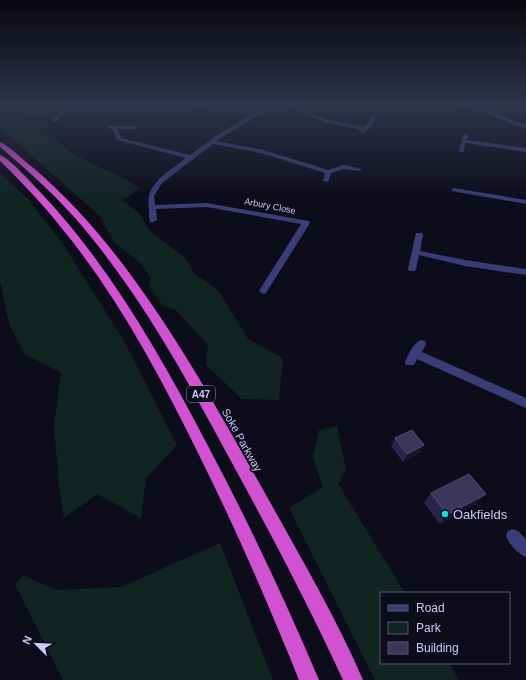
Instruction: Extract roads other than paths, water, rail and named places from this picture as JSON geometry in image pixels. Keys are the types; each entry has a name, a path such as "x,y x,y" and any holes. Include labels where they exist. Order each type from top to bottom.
{"highway":[{"name":"Soke Parkway","path":"0,144 16,155 74,211 106,249 136,291 172,346 219,425 296,566 353,680"},
{"name":"A47","path":"0,158 61,220 89,256 117,297 152,354 199,441 264,574 309,680"}],"street":[{"path":"116,135 118,139 191,157"},
{"path":"153,220 150,196 159,182 191,157 224,135"},
{"path":"461,152 466,138 526,150"},
{"path":"213,142 262,150 328,172 344,167 359,169"},
{"path":"326,181 328,172"},
{"path":"454,190 526,202"},
{"name":"Arbury Close","path":"151,207 207,205 306,223 263,291"},
{"path":"412,269 419,235"},
{"path":"415,252 465,263 526,272"},
{"path":"415,353 526,403"},
{"path":"513,536 526,550"}],"place":[{"name":"Oakfields","path":"445,514"}]}
